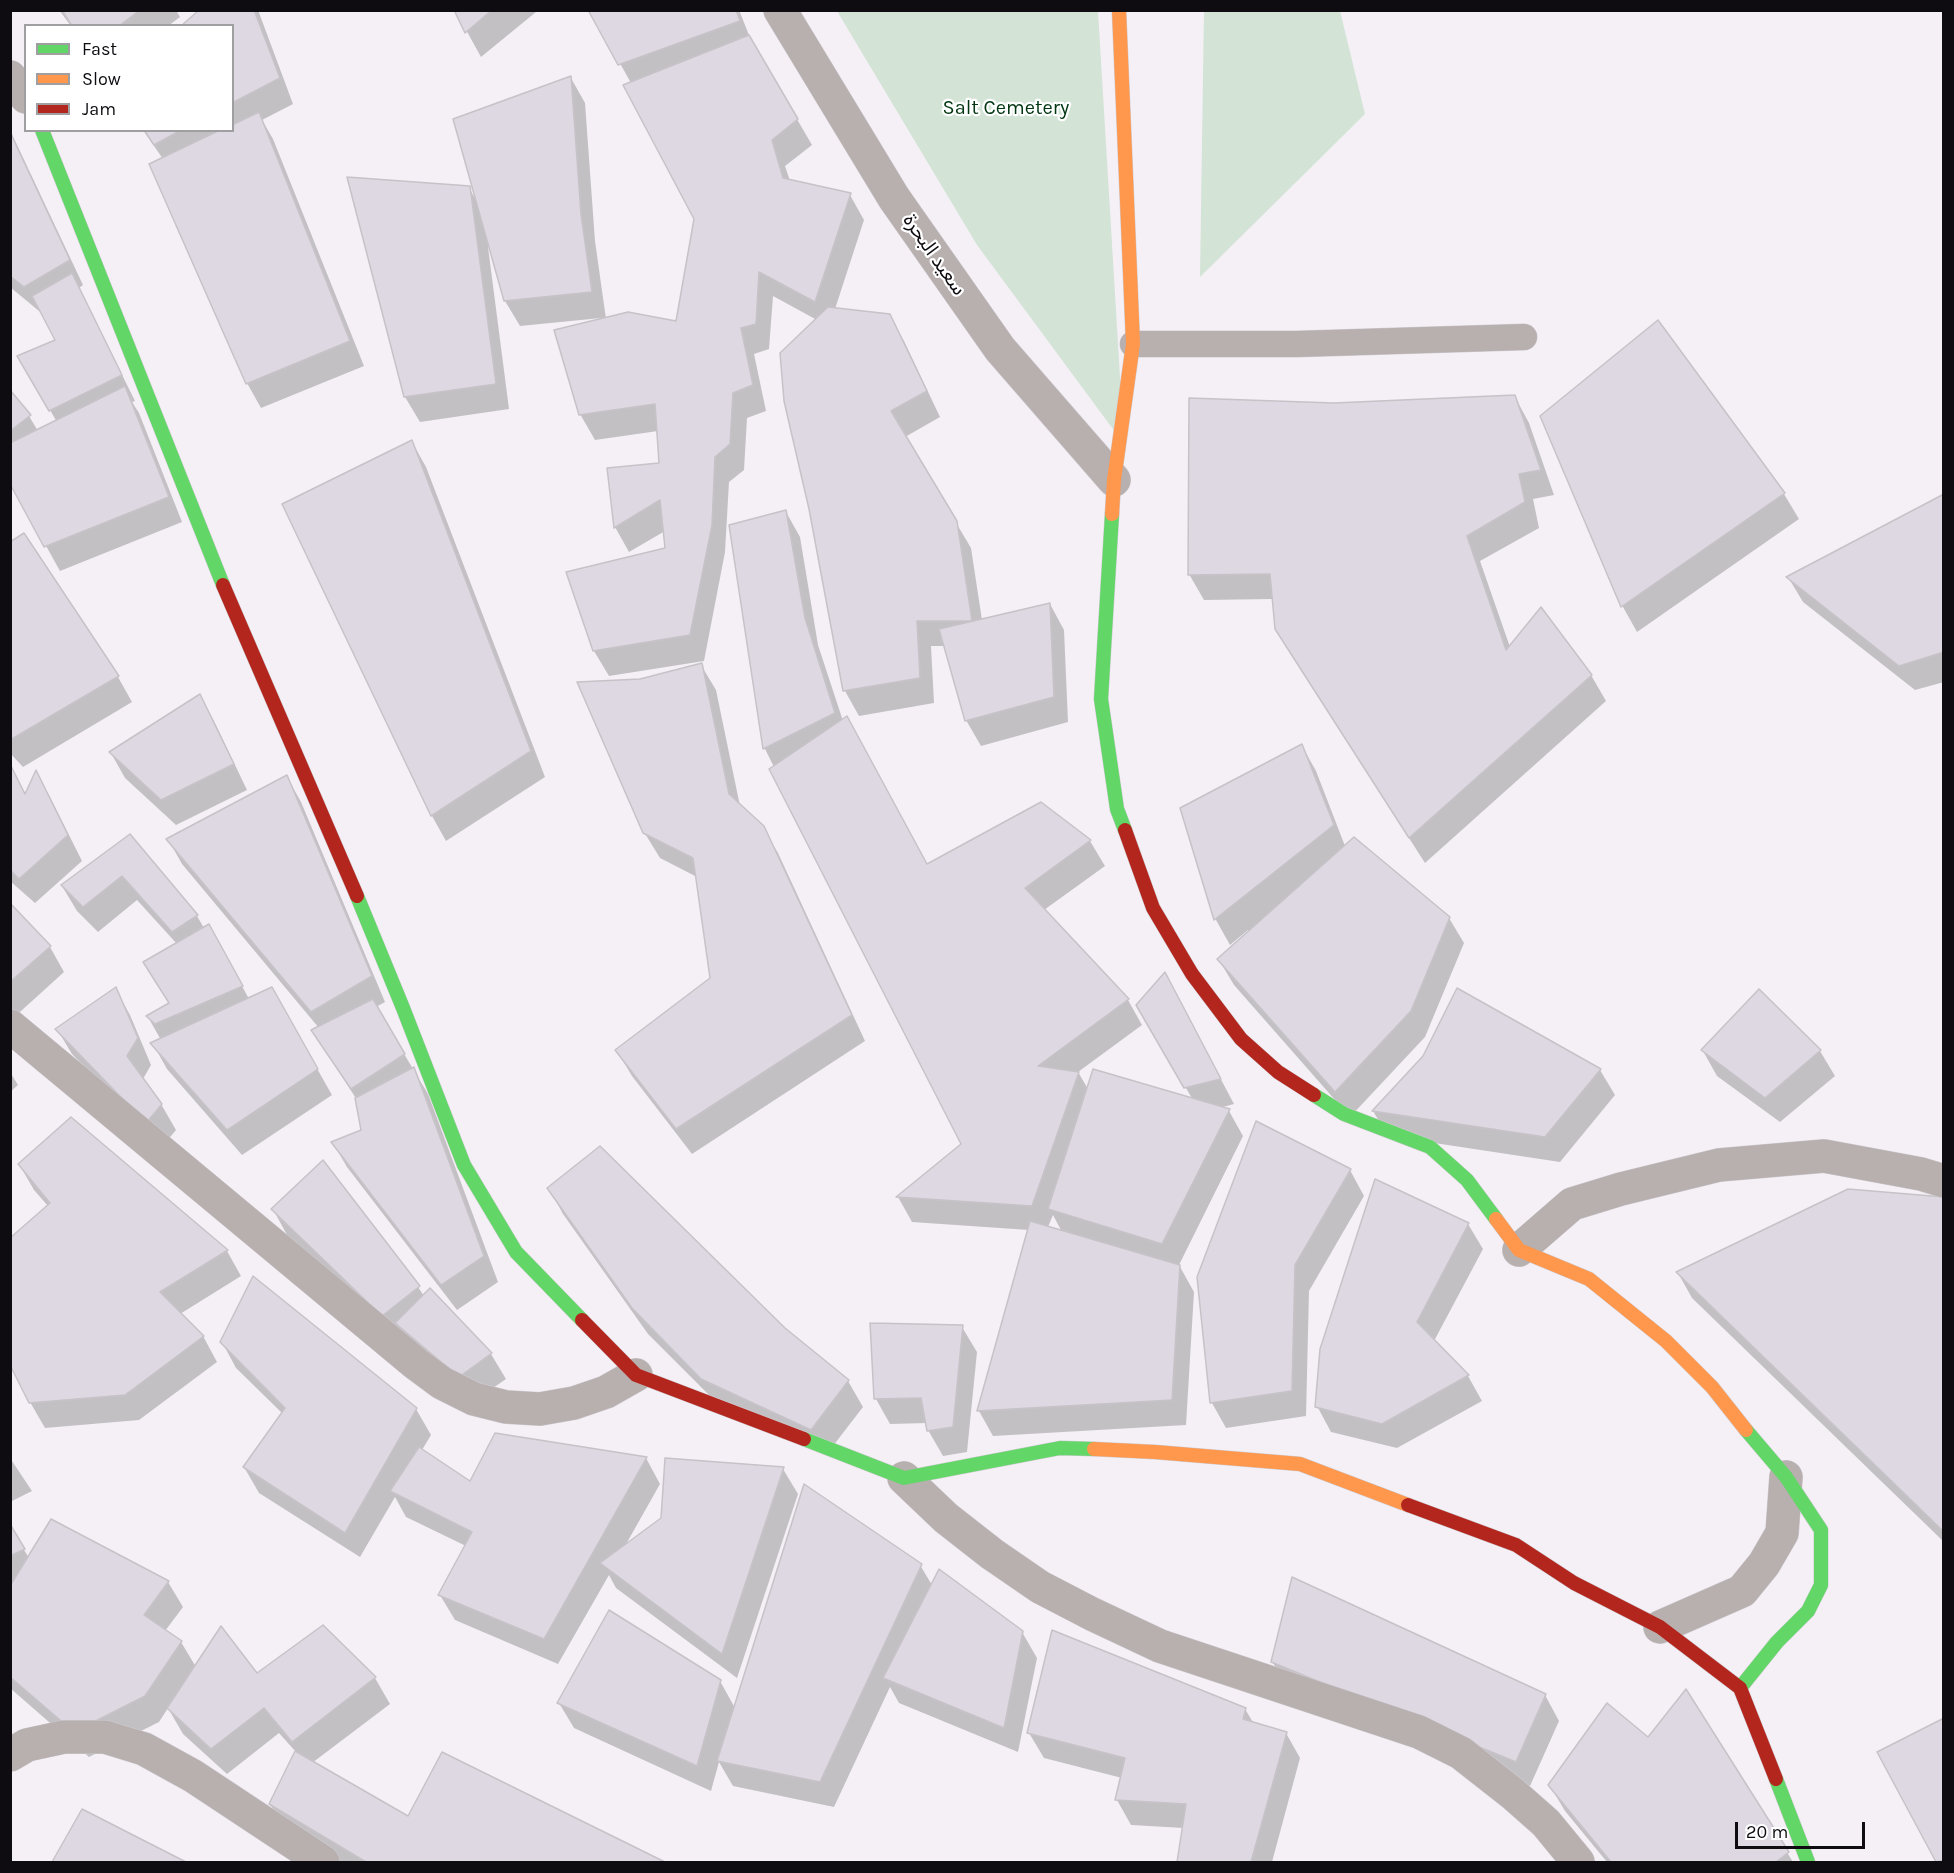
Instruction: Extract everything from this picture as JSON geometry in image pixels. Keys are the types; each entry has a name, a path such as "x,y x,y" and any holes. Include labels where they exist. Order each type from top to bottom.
{"street":[{"name":"سعيد البحرة","path":"780,10 894,198 1000,349 1114,480"},
{"path":"1119,10 1133,344 1114,480 1101,699 1117,809 1153,908 1192,974 1241,1039 1278,1072 1344,1114 1430,1147 1467,1180 1519,1250 1589,1279 1666,1341 1712,1387 1786,1477 1821,1530 1821,1586 1808,1611 1777,1642 1740,1688"},
{"path":"10,77 24,94"},
{"path":"43,132 235,615 322,812 465,1165 516,1252 636,1375 904,1478 946,1518 992,1554 1040,1587 1160,1646 1419,1732 1461,1753 1512,1792 1546,1823 1578,1863"},
{"path":"10,1026 442,1383 474,1399 506,1407 540,1409 574,1403 606,1392 636,1375"},
{"path":"1519,1250 1572,1204 1621,1189 1719,1165 1824,1156 1921,1174 1944,1181"},
{"path":"904,1478 1060,1448 1155,1452 1300,1464 1516,1545 1574,1583 1659,1627 1740,1688 1808,1863"},
{"path":"1659,1627 1742,1591 1764,1564 1782,1533 1786,1477"},
{"path":"10,1755 27,1745 64,1737 105,1737 144,1749 193,1776 322,1863"}],"lane":[{"path":"1133,344 1297,344 1524,337"}],"green space":[{"name":"Salt Cemetery","path":"837,11 1098,11 1124,444 977,245"},
{"path":"1204,11 1340,11 1365,114 1200,277"}],"building":[{"path":"62,10 140,10 122,24 71,24"},
{"path":"199,10 254,10 280,78 234,102 234,24 183,24"},
{"path":"454,10 492,10 465,33"},
{"path":"588,10 736,10 740,21 618,65"},
{"path":"749,35 798,119 772,140 783,178 851,193 815,302 759,272 756,324 741,328 753,385 733,393 730,444 715,457 712,525 690,635 593,651 566,572 665,548 660,500 614,528 607,468 659,463 655,404 579,415 554,330 628,312 676,321 694,219 623,85"},
{"path":"571,76 581,214 592,292 504,301 453,119"},
{"path":"259,112 350,341 246,384 149,164 216,132 234,132 234,124"},
{"path":"10,132 70,260 24,287 10,276"},
{"path":"145,132 177,132 154,145"},
{"path":"347,177 470,186 496,384 404,397"},
{"path":"72,273 122,375 49,411 17,356 55,340 32,296"},
{"path":"828,307 890,314 927,391 891,411 957,521 972,621 917,621 920,678 843,691 809,509 784,401 780,353"},
{"path":"1658,320 1785,493 1621,607 1540,416"},
{"path":"125,386 169,497 44,547 10,484 10,443"},
{"path":"10,390 31,415 10,431"},
{"path":"1515,395 1541,470 1519,474 1525,502 1467,536 1506,650 1541,607 1592,675 1409,838 1275,629 1270,574 1188,575 1189,398 1334,403"},
{"path":"412,440 531,751 431,816 282,504"},
{"path":"1944,494 1944,652 1899,666 1786,577"},
{"path":"786,510 805,618 835,713 763,749 729,525"},
{"path":"24,533 119,676 10,740 10,542"},
{"path":"1050,603 1054,697 965,721 939,629"},
{"path":"702,663 729,794 764,826 852,1015 676,1129 615,1050 710,978 693,858 643,833 577,682 640,679"},
{"path":"200,694 234,764 161,800 109,752"},
{"path":"847,716 927,864 1041,802 1091,840 1025,888 1129,999 1038,1066 1079,1072 1032,1206 896,1197 961,1144 769,769"},
{"path":"1302,744 1334,825 1214,920 1180,808"},
{"path":"10,764 25,794 36,770 68,835 19,879 10,870"},
{"path":"287,775 372,976 311,1012 166,839"},
{"path":"130,834 198,915 172,932 122,876 83,907 61,885"},
{"path":"1354,837 1450,917 1411,1011 1335,1092 1217,959"},
{"path":"10,903 51,946 10,982"},
{"path":"209,924 243,986 155,1024 146,1016 169,1003 143,962"},
{"path":"1165,972 1221,1079 1184,1088 1136,1005"},
{"path":"116,987 138,1038 127,1056 162,1104 146,1123 55,1029"},
{"path":"272,987 318,1069 227,1130 150,1043"},
{"path":"1457,988 1601,1069 1545,1137 1372,1111 1423,1056"},
{"path":"1759,989 1821,1050 1765,1098 1701,1050"},
{"path":"373,999 405,1054 351,1089 311,1030"},
{"path":"414,1067 484,1256 441,1285 331,1142 361,1130 355,1098"},
{"path":"1093,1069 1230,1109 1162,1244 1048,1209"},
{"path":"71,1117 228,1250 160,1292 204,1336 125,1395 29,1403 10,1365 10,1238 50,1203 18,1164"},
{"path":"1256,1121 1351,1169 1295,1265 1292,1391 1210,1403 1197,1277"},
{"path":"600,1146 785,1328 849,1380 811,1430 701,1379 632,1308 547,1188"},
{"path":"323,1160 420,1286 382,1316 271,1209"},
{"path":"1375,1179 1469,1223 1417,1322 1469,1375 1382,1424 1315,1407 1320,1349"},
{"path":"1848,1189 1944,1197 1944,1532 1676,1272"},
{"path":"1030,1221 1180,1265 1172,1400 977,1411"},
{"path":"253,1276 417,1408 345,1533 243,1467 285,1408 220,1342"},
{"path":"430,1288 492,1353 459,1377 395,1323"},
{"path":"870,1323 963,1325 953,1427 927,1431 921,1398 874,1399"},
{"path":"495,1433 647,1457 544,1639 438,1595 472,1532 390,1491 419,1447 470,1481"},
{"path":"665,1458 784,1467 722,1654 600,1563 661,1518"},
{"path":"804,1484 922,1564 820,1782 717,1761"},
{"path":"51,1519 169,1581 144,1615 182,1641 145,1696 74,1732 10,1677 10,1586"},
{"path":"10,1524 25,1549 10,1556"},
{"path":"939,1569 1023,1631 1004,1728 883,1678"},
{"path":"1292,1577 1546,1694 1516,1762 1271,1662"},
{"path":"609,1610 721,1680 697,1766 557,1703"},
{"path":"323,1625 376,1677 292,1742 264,1708 211,1749 167,1708 221,1626 257,1673"},
{"path":"1052,1630 1246,1708 1243,1719 1287,1732 1251,1862 1177,1862 1186,1804 1115,1800 1125,1758 1027,1733"},
{"path":"1686,1689 1789,1852 1776,1862 1611,1862 1548,1785 1607,1703 1648,1737"},
{"path":"1944,1718 1944,1860 1936,1862 1877,1752"},
{"path":"295,1751 408,1816 442,1752 665,1862 366,1862 269,1804"},
{"path":"82,1809 186,1862 52,1862"}],"traffic: fast":[{"path":"43,132 223,585"},
{"path":"1112,514 1101,699 1117,809 1125,830"},
{"path":"357,896 464,1165 516,1252 582,1320"},
{"path":"1314,1095 1344,1114 1430,1147 1467,1180 1496,1219"},
{"path":"1740,1688 1777,1642 1808,1611 1821,1585 1821,1530 1786,1477 1746,1430"},
{"path":"804,1439 904,1478 1060,1448 1094,1449"},
{"path":"1776,1779 1808,1862"}],"traffic: slow":[{"path":"1112,514 1114,480 1133,344 1119,10"},
{"path":"1496,1219 1519,1250 1589,1279 1666,1341 1712,1387 1746,1430"},
{"path":"1094,1449 1300,1464 1408,1505"}],"traffic: jam":[{"path":"223,585 357,896"},
{"path":"1125,830 1153,908 1192,974 1241,1039 1278,1072 1314,1095"},
{"path":"582,1320 636,1375 804,1439"},
{"path":"1408,1505 1516,1545 1574,1583 1660,1627 1740,1688 1776,1779"}]}
